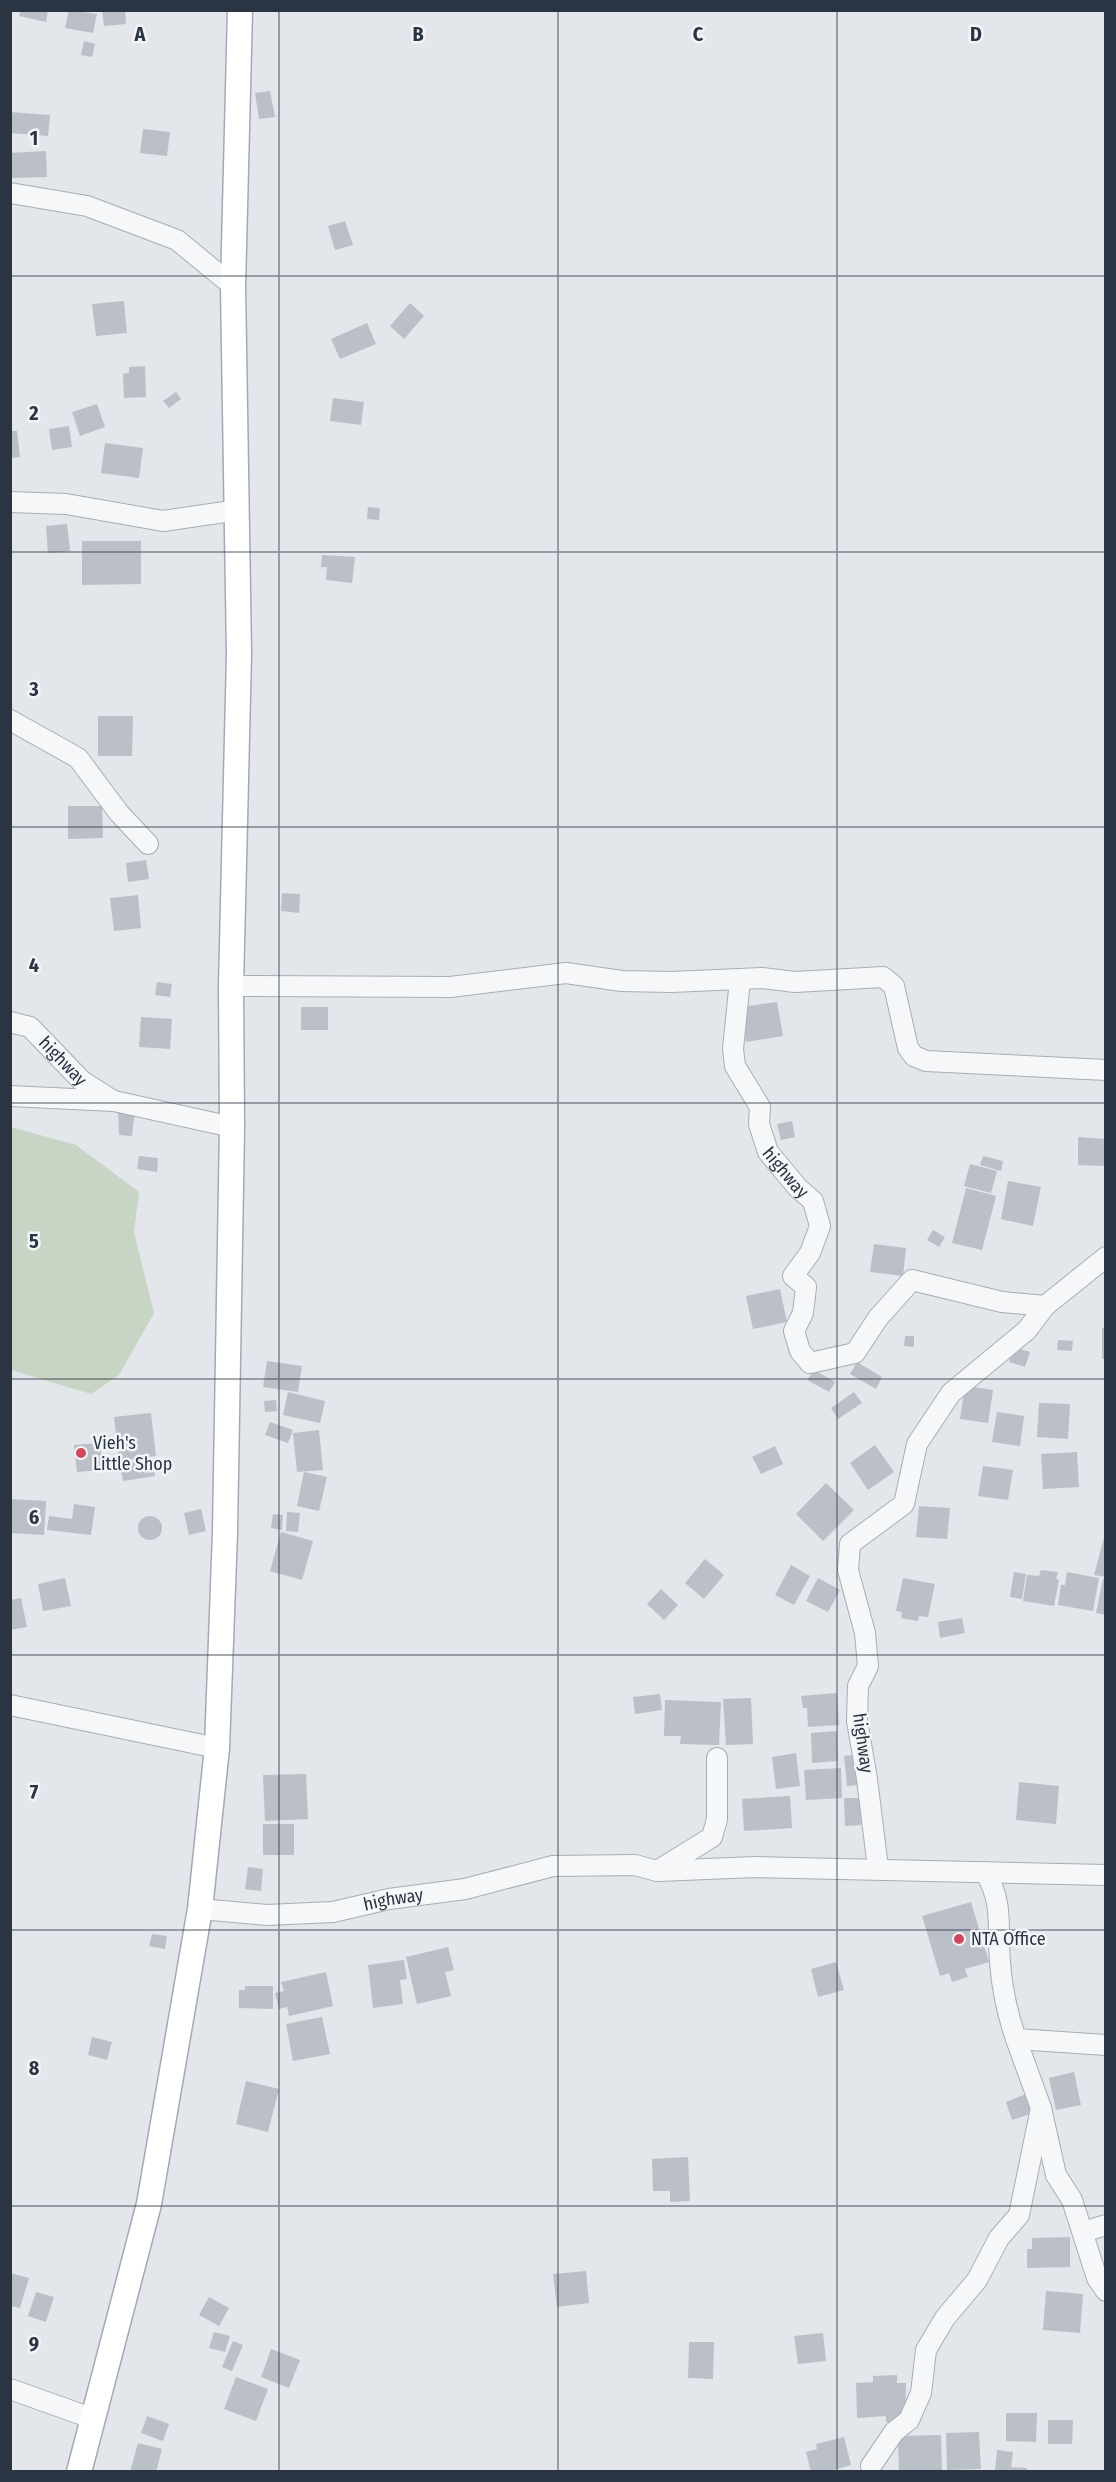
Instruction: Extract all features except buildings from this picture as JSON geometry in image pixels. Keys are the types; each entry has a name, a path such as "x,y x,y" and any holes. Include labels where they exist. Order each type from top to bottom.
{"main road":[{"path":"79,2472 149,2204 200,1909 217,1748 225,1533 232,1127 231,986 238,666 238,510 233,286 240,10"}],"street":[{"path":"10,193 87,206 177,240 233,286"},
{"path":"10,502 66,504 163,522 238,510"},
{"path":"10,720 78,758 119,813 148,844"},
{"path":"231,986 450,987 566,973 622,981 762,978 795,981 883,977 890,980 894,986 908,1048 914,1056 926,1061 1106,1070"},
{"name":"highway","path":"740,980 733,1049 735,1065 760,1107 759,1124 768,1152 798,1188 813,1201 820,1226 810,1253 793,1276 806,1287 803,1312 794,1331 800,1352 810,1363 855,1353 878,1318 912,1280 1002,1302 1046,1306"},
{"name":"highway","path":"10,1022 30,1027 82,1081 114,1101"},
{"name":"highway","path":"15,1096 114,1101 232,1127"},
{"name":"highway","path":"878,1868 857,1721 858,1686 868,1666 865,1633 848,1570 850,1544 904,1504 917,1444 951,1393 1027,1330 1046,1306 1106,1257"},
{"path":"10,1705 217,1748"},
{"path":"657,1871 712,1837 717,1819 717,1758"},
{"name":"highway","path":"200,1909 267,1915 333,1912 389,1899 465,1889 554,1866 635,1865 657,1871 756,1867 878,1868 1106,1875"},
{"path":"985,1872 996,1888 1000,1912 1000,1959 1005,2008 1041,2108 1056,2175 1072,2200 1097,2278 1106,2292"},
{"path":"1016,2039 1106,2045"},
{"path":"871,2466 894,2432 909,2420 921,2392 926,2350 945,2318 977,2280 999,2238 1019,2216 1041,2108"},
{"path":"1083,2232 1106,2225"},
{"path":"10,2389 94,2419"}],"green space":[{"path":"11,1127 76,1145 139,1192 134,1232 154,1313 119,1375 91,1394 11,1370"}],"place":[{"name":"Vieh's Little Shop","path":"81,1453"},
{"name":"NTA Office","path":"959,1939"}]}
